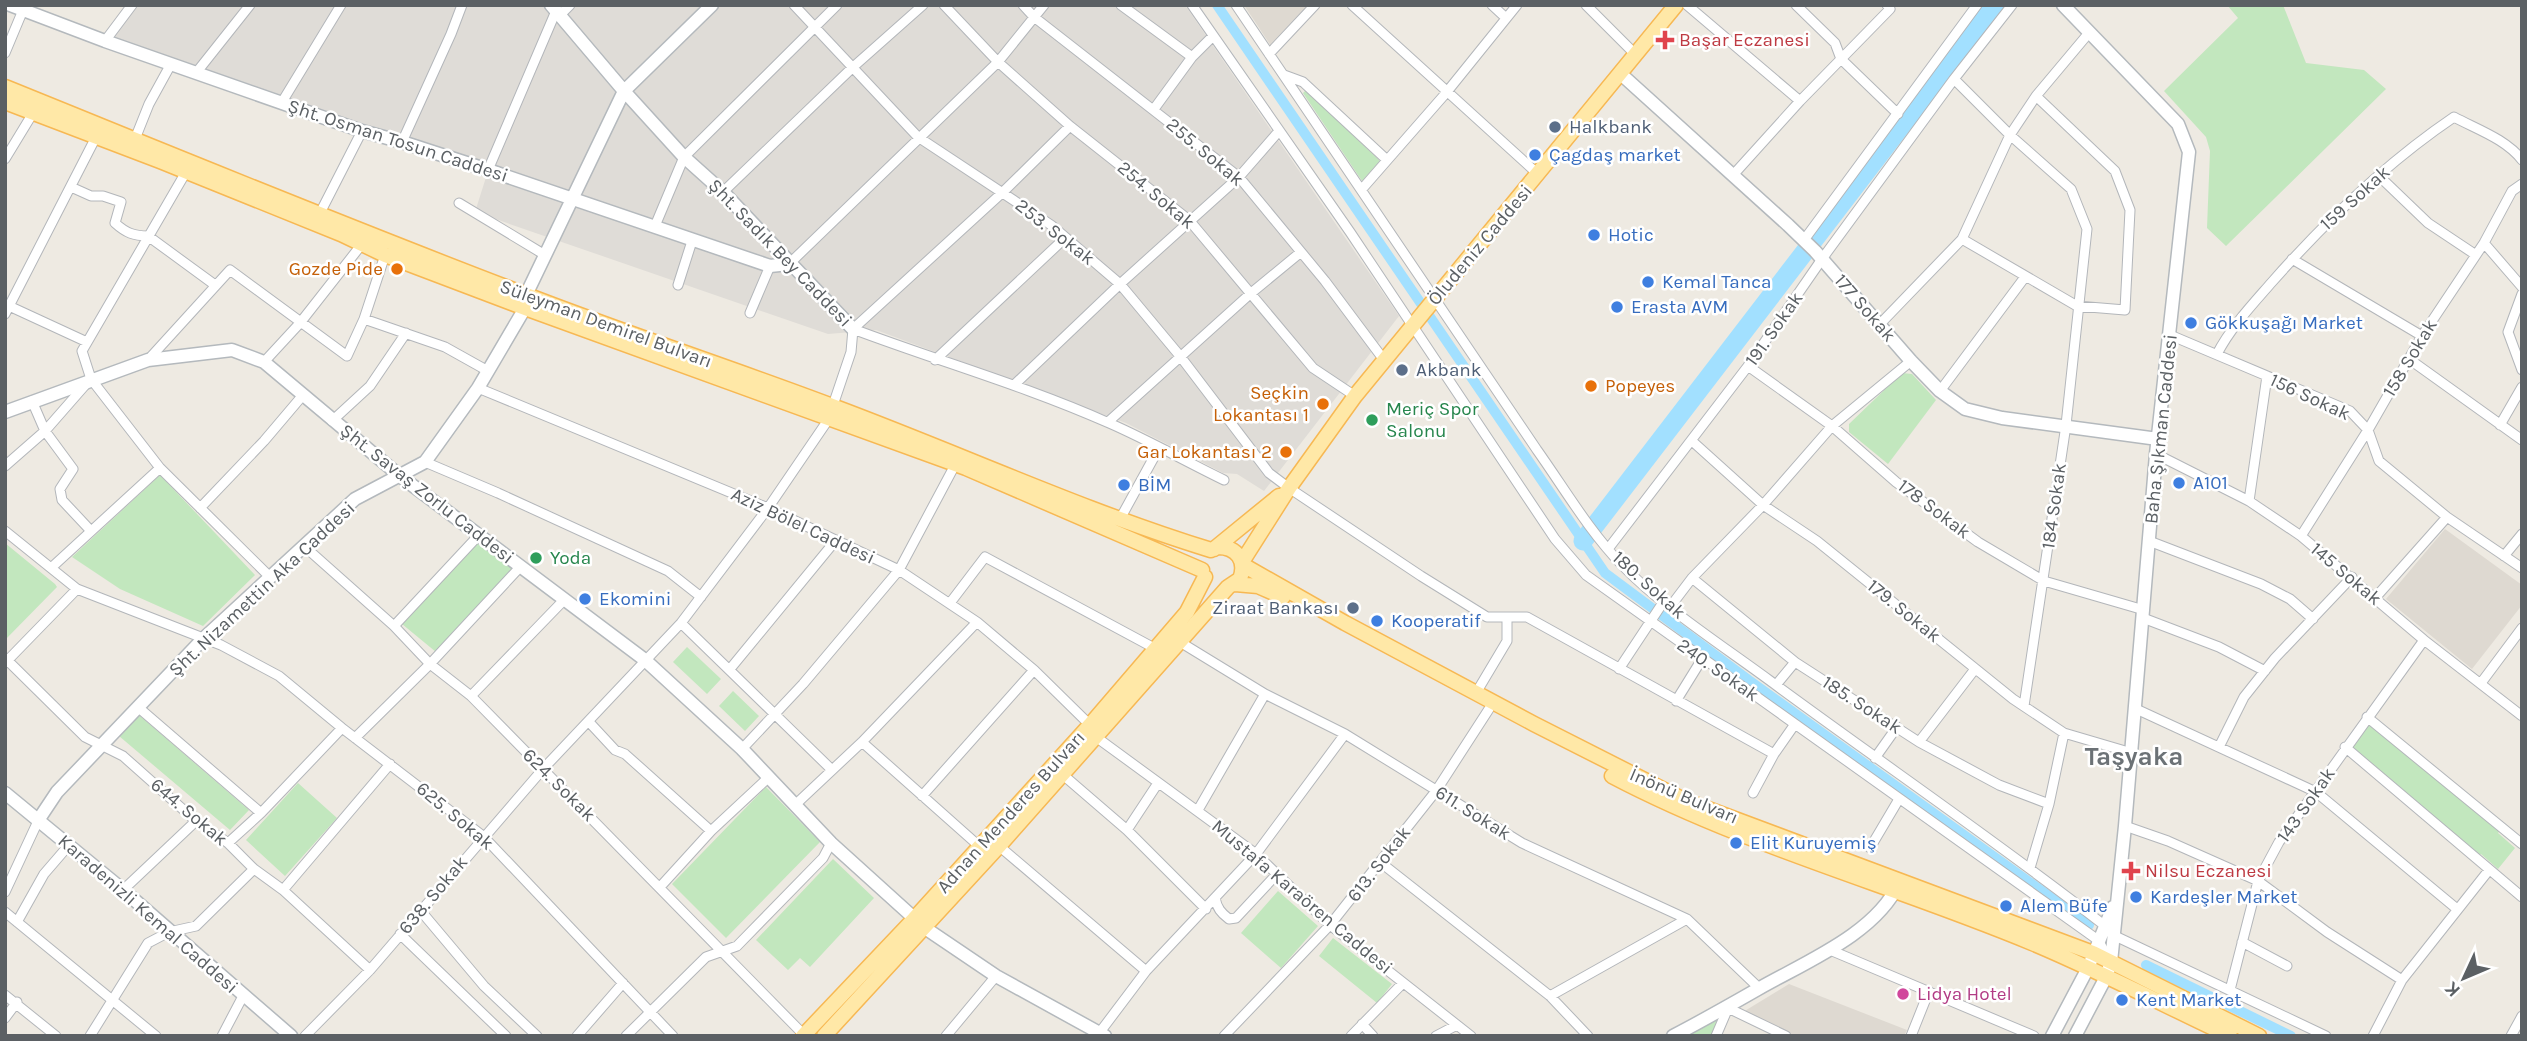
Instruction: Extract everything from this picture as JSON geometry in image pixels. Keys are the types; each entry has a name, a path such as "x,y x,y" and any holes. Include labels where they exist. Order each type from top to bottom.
{"main road":[{"name":"Öludeniz Caddesi","path":"1289,488 1355,396 1622,75 1676,5"},
{"name":"Süleyman Demirel Bulvarı","path":"5,87 525,302"},
{"name":"Süleyman Demirel Bulvarı","path":"5,102 186,172 385,255 525,302 830,412 1189,545 1215,549"},
{"name":"Süleyman Demirel Bulvarı","path":"830,412 846,424 955,465 1203,573"},
{"name":"Adnan Menderes Bulvarı","path":"804,1036 999,846 1062,774 1187,612 1203,573 1206,556 1289,488"},
{"name":"Adnan Menderes Bulvarı","path":"824,1036 919,924 979,846 1240,579 1242,563 1289,488"},
{"path":"1215,549 1234,550 1242,563"},
{"name":"İnönü Bulvarı","path":"1242,563 1345,623 1476,693 1532,728"},
{"path":"1203,573 1214,586 1231,586"},
{"name":"İnönü Bulvarı","path":"1231,586 1258,586 1278,594 1489,709 1684,800 2031,943 2230,1036"},
{"name":"İnönü Bulvarı","path":"1897,886 2095,947 2110,962 2259,1036"}],"street":[{"path":"105,41 132,5"},
{"path":"196,73 250,5"},
{"path":"282,103 341,5"},
{"path":"402,142 451,34 461,5"},
{"path":"488,170 556,10 570,5"},
{"path":"624,91 712,5"},
{"name":"253. Sokak","path":"794,5 919,137 1051,225 1120,284 1180,356 1269,473 1421,576 1487,617 1527,617 1774,754"},
{"path":"655,226 684,157 837,5"},
{"path":"723,192 852,68 923,5"},
{"name":"254. Sokak","path":"944,5 998,62 1070,126 1189,220 1313,368 1355,396"},
{"name":"255. Sokak","path":"1023,5 1034,17 1116,83 1154,109 1239,177 1384,360"},
{"path":"789,264 998,62 1044,5"},
{"path":"1121,5 1192,58"},
{"name":"240. Sokak","path":"1192,5 1416,322 1559,545 1586,575 1652,618 1702,659 1899,799 2095,947"},
{"name":"180. Sokak","path":"1236,5 1362,189 1434,302 1586,519 1623,566 1665,604 2031,868 2108,930 2326,1036"},
{"path":"1269,54 1315,5"},
{"path":"1352,5 1539,175"},
{"path":"1492,5 1506,18"},
{"path":"1362,189 1446,93 1517,5"},
{"path":"1586,5 1636,55"},
{"path":"1686,5 1800,101"},
{"path":"1796,5 1835,43 1842,59 1898,114"},
{"path":"1804,240 1977,5"},
{"name":"191. Sokak","path":"1606,546 1692,441 1748,366 1818,255 2012,5"},
{"name":"Baha Şıkman Caddesi","path":"2063,5 2088,34 2178,124 2189,152 2158,439 2125,826 2116,900 2108,930 2110,962 2106,977 2075,1036"},
{"path":"5,53 16,7"},
{"name":"Şht. Osman Tosun Caddesi","path":"16,7 362,131 488,170 692,241 770,266 789,264"},
{"path":"1734,174 1888,7"},
{"name":"Şht. Sadık Bey Caddesi","path":"556,10 684,157 723,192 853,329 935,360 1014,385 1108,422 1224,480"},
{"path":"1879,325 1962,239 2010,135 2036,96 2088,34"},
{"path":"1154,109 1192,58 1213,36"},
{"path":"135,139 149,104 171,64"},
{"path":"1284,75 1303,82 1387,160"},
{"name":"177 Sokak","path":"1622,75 1804,240 1911,361 1940,391 1965,409 2002,418 2158,439"},
{"name":"184 Sokak","path":"1954,79 2010,135 2071,189 2087,229 2066,425 2024,706"},
{"name":"Şht. Nizamettin Aka Caddesi","path":"39,819 57,792 103,747 203,639 270,577 355,499 425,462 488,371 525,302 624,91"},
{"path":"1962,239 2077,306 2126,310 2130,210 2115,171 2036,96"},
{"path":"5,159 33,113"},
{"name":"159 Sokak","path":"2217,354 2248,310 2303,245 2414,144 2454,117 2500,141 2522,160"},
{"path":"853,329 1003,192 1070,126"},
{"path":"319,215 362,131"},
{"path":"1014,385 1189,220 1239,177 1279,131"},
{"path":"88,342 7,310 96,137"},
{"path":"186,172 82,351 90,379 160,468 270,577"},
{"path":"2379,176 2428,223 2476,255"},
{"name":"158 Sokak","path":"2301,536 2368,430 2422,336 2484,243 2512,191 2522,184"},
{"path":"71,187 91,196 103,196 121,202 115,223 134,236 148,236 215,285"},
{"path":"460,203 545,255"},
{"path":"935,360 1065,238"},
{"path":"678,285 692,241"},
{"path":"2484,243 2522,287"},
{"path":"264,362 300,323 362,244"},
{"path":"1108,422 1250,294 1301,252"},
{"path":"148,360 230,270 347,356 364,318 385,255"},
{"path":"2292,259 2422,336"},
{"path":"750,313 770,266"},
{"path":"1940,391 2025,277"},
{"path":"2522,294 2508,332 2522,370"},
{"path":"364,318 445,347 488,371"},
{"name":"638. Sokak","path":"304,1036 370,970 542,769 589,722 701,597 768,508 830,412 851,352 853,329"},
{"path":"332,421 370,386 406,333"},
{"name":"156 Sokak","path":"2170,335 2350,411 2368,430 2379,461 2447,517 2522,568"},
{"name":"Şht. Savaş Zorlu Caddesi","path":"5,412 148,360 232,350 264,362 400,476 645,660 742,749 831,843 919,924 996,976 1101,1035"},
{"path":"2409,359 2522,440"},
{"path":"1619,670 1652,618 1763,505 1832,426 1911,361"},
{"name":"178 Sokak","path":"1748,366 1832,426 1896,482 1978,542 2044,581 2143,614 2219,647 2265,671"},
{"path":"2249,501 2267,376"},
{"path":"5,466 45,431 90,379"},
{"path":"2500,425 2522,387"},
{"name":"Aziz Bölel Caddesi","path":"478,388 768,508 899,570 977,622 1034,670 1093,731"},
{"path":"200,508 264,441 303,395"},
{"path":"32,401 45,431 73,469 60,489 62,500 90,531"},
{"name":"179. Sokak","path":"1692,441 1763,505 1817,541 2024,706 2064,733 2132,753"},
{"path":"1119,519 1160,448"},
{"name":"145 Sokak","path":"2157,454 2249,501 2301,536 2424,640 2521,715"},
{"path":"425,462 498,492 668,571 701,597"},
{"path":"742,749 803,684 899,570 955,465"},
{"path":"51,568 160,468"},
{"path":"2375,598 2447,517"},
{"name":"625. Sokak","path":"5,531 77,589 221,645 279,676 483,836 673,1036"},
{"path":"2504,556 2522,534"},
{"path":"394,626 478,536"},
{"path":"730,669 836,540"},
{"path":"2149,541 2261,584 2290,599 2313,619"},
{"name":"624. Sokak","path":"304,546 394,626 430,664 471,696 804,1036"},
{"path":"950,603 985,557 1156,649"},
{"path":"355,738 430,664 521,566"},
{"path":"2219,747 2244,698 2265,671 2352,577"},
{"name":"185. Sokak","path":"1692,578 1795,662 1919,742 1999,785 2049,804"},
{"path":"6,661 77,589"},
{"path":"471,696 563,601"},
{"path":"1476,693 1507,640 1507,617"},
{"path":"681,622 776,712 831,769"},
{"path":"795,806 862,742 977,622"},
{"path":"2481,682 2522,628"},
{"name":"143 Sokak","path":"2230,990 2258,881 2279,842 2424,640"},
{"name":"611. Sokak","path":"1180,642 1265,694 1345,734 1522,843 1686,919 1759,988"},
{"path":"1676,701 1702,659"},
{"name":"644. Sokak","path":"6,661 85,737 123,756 196,821 228,843 254,869 283,890 370,970"},
{"path":"1776,685 1795,662"},
{"path":"1919,742 1975,669"},
{"path":"922,796 1034,670"},
{"path":"1198,810 1265,694"},
{"path":"139,708 261,813"},
{"path":"2134,708 2316,792 2457,909"},
{"name":"613. Sokak","path":"1224,1036 1330,925 1436,791 1489,709"},
{"path":"2367,717 2522,844"},
{"path":"589,722 615,750 625,754 712,831"},
{"path":"1753,793 1774,754 1795,724"},
{"path":"1875,758 1897,727"},
{"path":"228,843 261,813 342,728"},
{"name":"Mustafa Karaören Caddesi","path":"1093,731 1158,783 1256,854 1330,925 1471,1036"},
{"path":"2031,868 2049,804 2064,733"},
{"path":"1101,1035 1146,971 1256,854 1345,734"},
{"path":"862,742 979,846"},
{"path":"2345,747 2522,897"},
{"path":"283,890 390,764"},
{"path":"1062,774 1127,830 1206,909"},
{"path":"660,887 712,831 769,777"},
{"path":"1127,830 1158,783"},
{"name":"Karadenizli Kemal Caddesi","path":"5,793 123,890 290,1036"},
{"path":"1870,848 1899,799"},
{"path":"5,892 39,819"},
{"path":"123,890 196,821"},
{"path":"2125,826 2168,841 2258,881 2327,932 2402,980"},
{"path":"626,1036 706,957 737,946 745,939 823,858 831,843"},
{"path":"17,922 44,874 69,845"},
{"path":"999,846 1146,971"},
{"path":"1380,862 1550,996 1588,1036"},
{"path":"90,1036 148,943 169,932 196,926 254,869"},
{"path":"2373,1036 2402,980 2489,870"},
{"path":"1216,898 1216,906 1223,915 1229,919 1236,918 1277,874"},
{"path":"1673,1036 1830,950 1857,931 1884,905 1897,886"},
{"path":"421,909 484,986 537,1036"},
{"path":"5,912 156,1036"},
{"path":"1550,996 1686,919"},
{"name":"Baha Şıkman Caddesi","path":"2052,1036 2088,968 2095,947 2108,930"},
{"path":"400,934 506,1036"},
{"path":"2242,942 2287,966"},
{"path":"1830,950 2034,1036"},
{"path":"946,1036 996,976"},
{"path":"577,1036 623,983"},
{"path":"1351,1036 1403,983"},
{"path":"1914,1035 1929,992"},
{"path":"5,995 17,1002 55,1036"},
{"path":"222,1036 243,996"},
{"path":"5,1018 17,1002"},
{"path":"1716,1036 1728,1008"},
{"path":"1728,1008 1786,1036"},
{"path":"2511,1036 2522,1016"},
{"path":"1362,1024 1373,1036"},
{"path":"1436,1036 1457,1025"}],"shaded area":[{"path":"136,5 1185,5 1399,316 1264,491 1237,474 1223,473 1126,423 876,330 828,334 475,212 488,171 105,41"},
{"path":"1244,5 1310,5 1271,46"},
{"path":"2445,529 2522,585 2522,605 2472,669 2386,599"},
{"path":"1789,984 1907,1030 1904,1036 1794,1036 1743,1012"}],"green space":[{"path":"2227,5 2283,5 2306,63 2364,70 2386,89 2226,246 2207,228 2210,151 2206,137 2164,91 2238,18"},
{"path":"1306,90 1380,161 1362,181 1303,93"},
{"path":"1902,373 1912,374 1936,400 1888,464 1849,432 1849,424"},
{"path":"160,475 255,575 203,626 120,589 72,557"},
{"path":"5,543 57,587 5,640"},
{"path":"477,543 513,569 436,652 402,624"},
{"path":"687,647 721,679 707,694 673,662"},
{"path":"733,691 759,716 745,731 719,706"},
{"path":"139,715 249,810 230,830 119,736"},
{"path":"2367,717 2502,828 2498,833 2515,848 2498,869 2481,854 2476,859 2345,747"},
{"path":"298,783 337,818 285,876 246,840"},
{"path":"766,787 820,842 726,938 672,884"},
{"path":"833,859 874,898 810,967 800,958 788,970 756,940"},
{"path":"1278,891 1318,926 1281,968 1241,933"},
{"path":"1333,938 1392,984 1377,1003 1319,956"},
{"path":"1728,1008 1716,1036 1673,1036"}],"waterway":[{"path":"1217,5 1605,573 2089,925"},
{"path":"1583,541 1994,5"},
{"path":"2146,965 2291,1036"}],"place":[{"name":"Başar Eczanesi","path":"1665,40"},
{"name":"Halkbank","path":"1555,127"},
{"name":"Çagdaş market","path":"1535,155"},
{"name":"Hotic","path":"1594,235"},
{"name":"Gozde Pide","path":"397,269"},
{"name":"Kemal Tanca","path":"1648,282"},
{"name":"Erasta AVM","path":"1617,307"},
{"name":"Gökkuşağı Market","path":"2191,323"},
{"name":"Akbank","path":"1402,370"},
{"name":"Popeyes","path":"1591,386"},
{"name":"Seçkin Lokantası 1","path":"1323,404"},
{"name":"Meriç Spor Salonu","path":"1372,420"},
{"name":"Gar Lokantası 2","path":"1286,452"},
{"name":"A101","path":"2179,483"},
{"name":"BİM","path":"1124,485"},
{"name":"Yoda","path":"536,558"},
{"name":"Ekomini","path":"585,599"},
{"name":"Ziraat Bankası","path":"1353,608"},
{"name":"Kooperatif","path":"1377,621"},
{"name":"Elit Kuruyemiş","path":"1736,843"},
{"name":"Nilsu Eczanesi","path":"2131,871"},
{"name":"Kardeşler Market","path":"2136,897"},
{"name":"Alem Büfe","path":"2006,906"},
{"name":"Lidya Hotel","path":"1903,994"},
{"name":"Kent Market","path":"2122,1000"}],"district":[{"name":"Taşyaka","path":"2134,756"}]}
